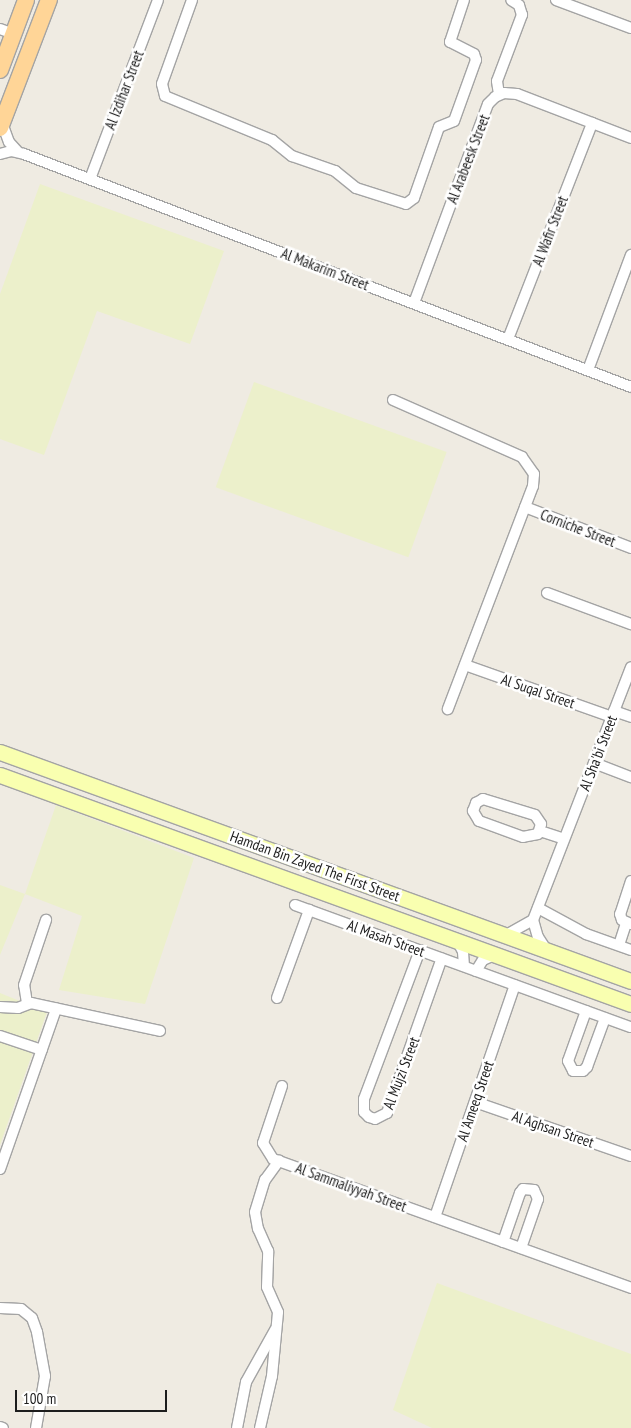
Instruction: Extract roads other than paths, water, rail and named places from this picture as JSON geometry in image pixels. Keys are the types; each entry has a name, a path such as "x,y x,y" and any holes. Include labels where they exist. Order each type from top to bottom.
{"main road":[{"path":"0,70 7,31 26,0"},
{"path":"1,125 49,0"},
{"name":"Hamdan Bin Zayed The First Street","path":"0,752 631,981"},
{"name":"Hamdan Bin Zayed The First Street","path":"0,775 631,1004"}],"street":[{"name":"Al Izdihar Street","path":"90,180 158,0"},
{"path":"192,0 162,84 166,96 272,140 292,156 335,171 356,188 406,204 413,200 439,127 454,121 476,60 474,54 450,42 464,0"},
{"path":"511,0 519,5 522,15 497,81 499,94 518,94 631,138"},
{"path":"556,0 631,28"},
{"name":"Al Arabeesk Street","path":"414,303 488,104 499,94"},
{"name":"Al Wafir Street","path":"508,339 592,123"},
{"path":"1,125 9,142 18,152"},
{"name":"Al Makarim Street","path":"0,154 18,152 631,386"},
{"path":"588,370 631,255"},
{"path":"393,400 527,460 534,480 448,709"},
{"name":"Corniche Street","path":"525,508 631,548"},
{"path":"547,593 631,624"},
{"name":"Al Suqal Street","path":"465,665 613,714 631,717"},
{"name":"Al Sha'bi Street","path":"533,920 631,667"},
{"path":"594,763 631,777"},
{"path":"487,799 534,815 541,824 540,831 535,837 523,837 479,821 474,815 474,807 479,801 487,799"},
{"path":"540,831 564,839"},
{"path":"619,945 629,924 620,914 631,881"},
{"name":"Al Masah Street","path":"295,906 631,1027"},
{"path":"538,908 580,931 631,950"},
{"path":"277,998 309,910"},
{"path":"27,1003 24,985 46,920"},
{"path":"506,936 533,920 538,937 547,951"},
{"path":"458,942 463,952 464,966"},
{"name":"Al Mujzi Street","path":"420,950 364,1099 364,1112 369,1117 375,1119 387,1113 442,958"},
{"path":"476,971 483,960 494,955"},
{"name":"Al 'Ameeq Street","path":"435,1218 515,985"},
{"path":"0,1007 18,1008 27,1003 160,1031"},
{"path":"0,1169 56,1009"},
{"path":"586,1011 568,1061 573,1071 583,1071 587,1067 605,1018"},
{"path":"0,1036 42,1050"},
{"name":"Al Sammaliyyah Street","path":"282,1086 263,1143 268,1155 279,1161 631,1288"},
{"name":"Al Aghsan Street","path":"475,1102 631,1156"},
{"path":"260,1428 272,1376 278,1312 266,1281 268,1252 258,1229 256,1212 265,1180 279,1161"},
{"path":"503,1242 520,1193 523,1190 534,1190 538,1199 521,1248"},
{"path":"0,1308 21,1309 32,1318 38,1332 45,1376 36,1428"},
{"path":"237,1428 246,1382 275,1329"}]}
